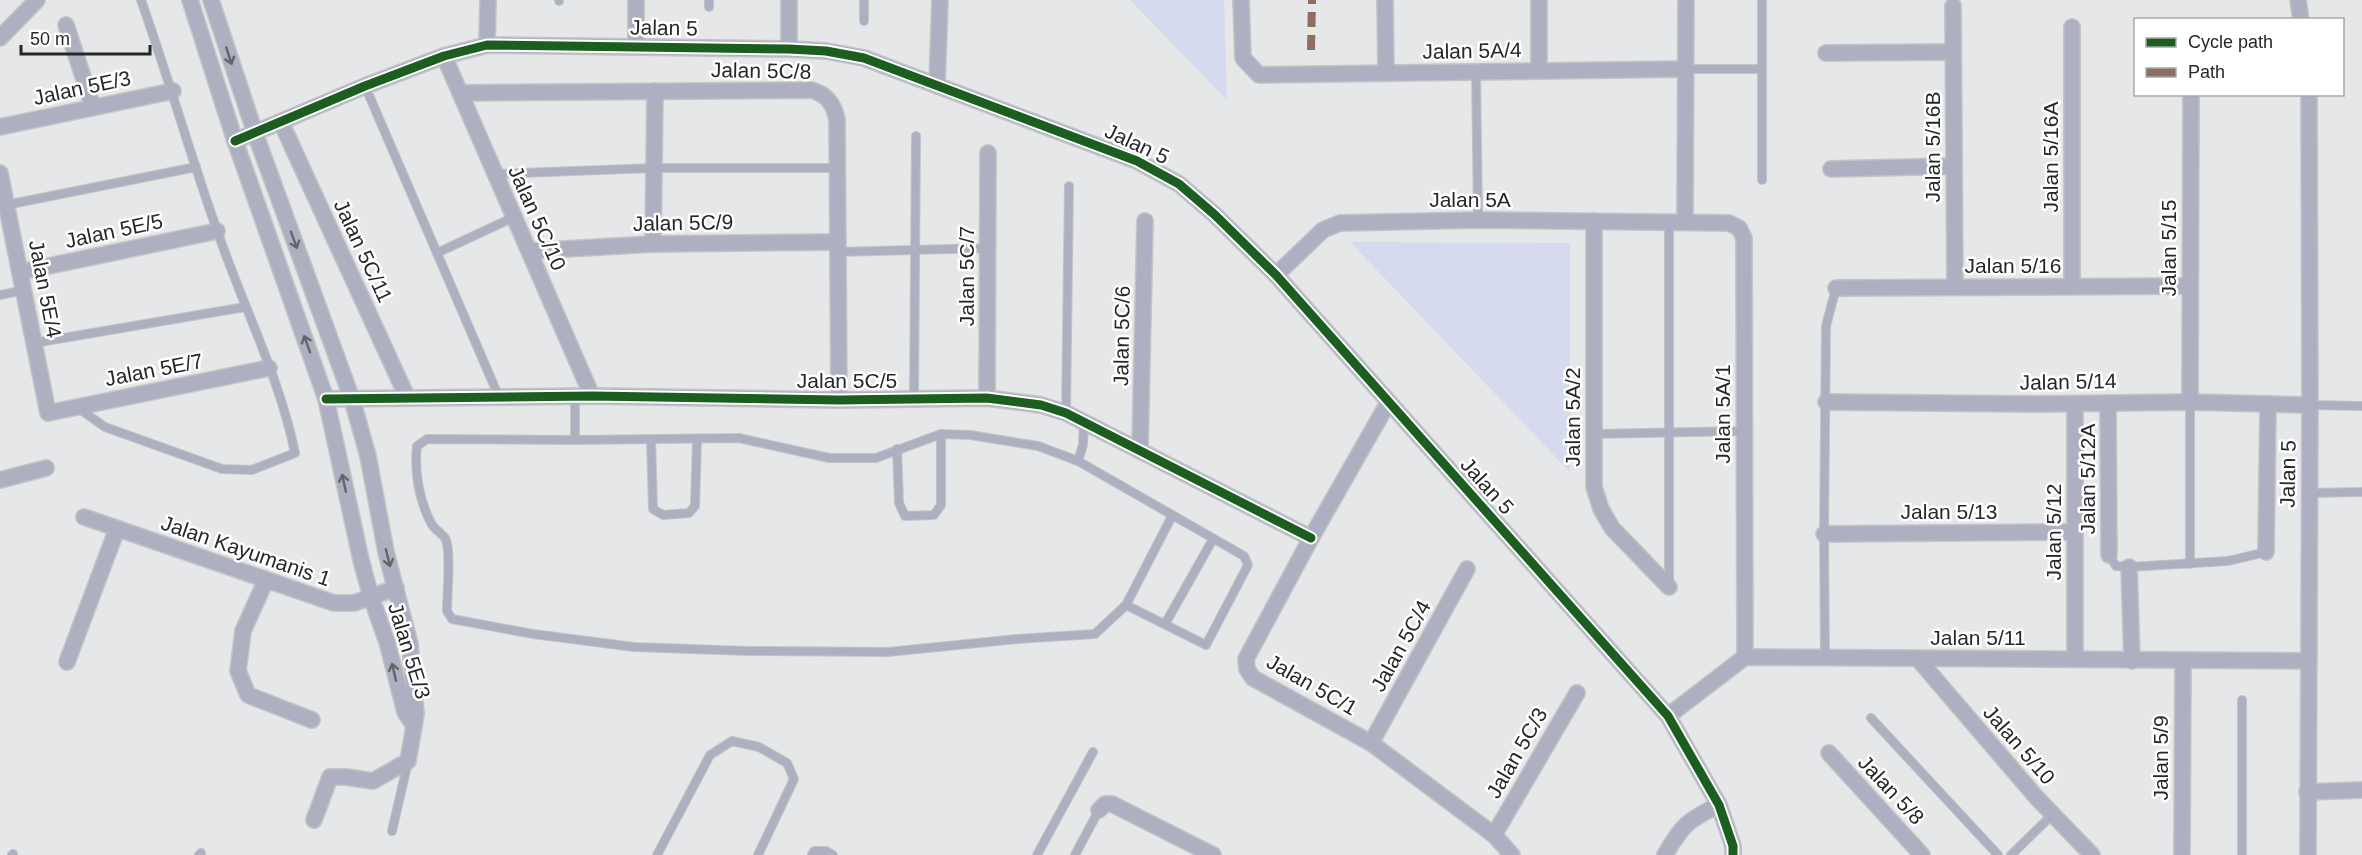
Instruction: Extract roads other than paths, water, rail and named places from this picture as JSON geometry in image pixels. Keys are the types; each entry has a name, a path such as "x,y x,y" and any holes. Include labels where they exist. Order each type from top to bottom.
{"street":[{"path":"0,39 37,0"},
{"name":"Jalan 5E/3","path":"190,0 235,141 326,399 361,560 387,642 405,712 414,726"},
{"name":"Jalan 5E/3","path":"211,0 255,133 352,399 368,456 386,552 410,644 416,696 414,726"},
{"path":"487,45 488,0"},
{"path":"636,0 636,46"},
{"path":"789,0 789,49"},
{"path":"937,85 940,0"},
{"name":"Jalan 5A/4","path":"1241,0 1243,58 1259,75 1685,69"},
{"path":"1385,0 1386,73"},
{"path":"1539,0 1539,71"},
{"path":"1685,222 1686,0"},
{"path":"2298,0 2301,18"},
{"name":"Jalan 5/16B","path":"1953,6 1955,287"},
{"path":"66,25 93,107"},
{"name":"Jalan 5/16A","path":"2072,27 2072,286"},
{"name":"Jalan 5","path":"235,141 365,86 444,56 487,45 789,49 826,51 864,58 1137,160 1179,184 1215,215 1276,275 1668,716 1719,805 1733,846 1733,855"},
{"path":"1826,53 1953,52"},
{"name":"Jalan 5C/10","path":"444,56 592,396"},
{"name":"Jalan 5C/8","path":"460,93 811,90 821,92 835,109 837,120 839,400"},
{"name":"Jalan 5E/3","path":"0,127 173,91"},
{"path":"653,244 655,91"},
{"name":"Jalan 5/15","path":"2190,402 2191,96"},
{"name":"Jalan 5","path":"2307,855 2310,405 2309,96"},
{"name":"Jalan 5C/11","path":"281,122 407,397"},
{"name":"Jalan 5C/7","path":"987,398 988,153"},
{"path":"1831,169 1954,166"},
{"name":"Jalan 5E/4","path":"0,173 48,413"},
{"name":"Jalan 5A","path":"1276,275 1330,225 1340,223 1478,220 1685,222"},
{"name":"Jalan 5C/6","path":"1140,451 1145,221"},
{"name":"Jalan 5A/2","path":"1594,221 1594,487 1601,509 1612,528 1669,587"},
{"name":"Jalan 5A/1","path":"1685,222 1729,223 1739,228 1744,238 1745,657"},
{"name":"Jalan 5E/5","path":"20,272 217,231"},
{"name":"Jalan 5C/9","path":"530,251 653,244 838,247"},
{"name":"Jalan 5/16","path":"1836,288 2190,286"},
{"name":"Jalan 5E/7","path":"48,413 269,368"},
{"name":"Jalan 5C/5","path":"352,399 592,396 839,400 987,398 1041,405 1066,413 1311,538"},
{"path":"326,399 352,399"},
{"name":"Jalan 5/14","path":"1826,402 2075,404 2190,402 2310,405"},
{"name":"Jalan 5C/1","path":"1388,403 1311,538 1246,659 1247,669 1253,678 1371,743 1494,835 1512,855"},
{"name":"Jalan 5/12A","path":"2108,403 2109,555"},
{"name":"Jalan 5/12","path":"2075,404 2075,659"},
{"path":"2266,552 2268,404"},
{"path":"0,480 45,468"},
{"name":"Jalan Kayumanis 1","path":"84,517 334,603 354,603 396,588"},
{"path":"67,662 117,529"},
{"name":"Jalan 5/13","path":"1824,534 2075,532"},
{"path":"2129,567 2132,661"},
{"name":"Jalan 5C/4","path":"1371,743 1467,569"},
{"path":"266,579 243,631 238,671 248,695 312,720"},
{"path":"1668,716 1745,657"},
{"name":"Jalan 5/11","path":"1745,657 2307,661"},
{"name":"Jalan 5/10","path":"1918,659 2053,814 2092,855"},
{"name":"Jalan 5/9","path":"2182,855 2183,661"},
{"name":"Jalan 5C/3","path":"1494,835 1576,693"},
{"path":"314,820 330,777 373,781 408,761 414,726"},
{"name":"Jalan 5/8","path":"1828,753 1922,855"},
{"path":"2307,792 2362,790"},
{"path":"1099,810 1106,804 1112,804 1212,855"},
{"path":"1665,855 1679,831 1689,821 1719,805"}],"lane":[{"path":"76,407 105,427 222,469 252,470 295,453 288,419 217,231 173,91 141,0"},
{"path":"864,0 864,21"},
{"path":"1762,0 1762,180"},
{"path":"1685,69 1762,69"},
{"path":"1476,72 1478,220"},
{"path":"365,86 499,397"},
{"path":"914,399 916,136"},
{"path":"6,205 196,167"},
{"path":"495,174 654,168 838,168"},
{"path":"1066,413 1069,186"},
{"path":"437,253 514,218"},
{"path":"1669,222 1669,587"},
{"path":"838,247 914,250 988,248"},
{"path":"1825,658 1826,326 1836,288"},
{"path":"0,295 24,290"},
{"path":"34,343 245,308"},
{"path":"575,397 575,440"},
{"path":"2190,402 2190,564"},
{"path":"2310,405 2362,406"},
{"path":"1078,461 1090,426"},
{"path":"1083,445 1090,426"},
{"path":"1594,434 1744,431"},
{"path":"1126,605 1206,645 1248,565 1245,556 1078,461 1038,446 970,435 941,434 876,458 829,458 739,438 427,439 417,446 415,465 424,508 432,527 446,539 447,611 452,619 533,634 634,647 888,652 1095,634 1126,605 1172,516"},
{"path":"897,449 899,503 905,516 934,515 941,505 941,434"},
{"path":"651,440 653,509 663,515 689,513 695,506 697,439"},
{"path":"2309,493 2362,492"},
{"path":"1165,624 1213,539"},
{"path":"2109,555 2116,566 2129,567 2228,561 2266,552"},
{"path":"2242,700 2242,855"},
{"path":"1871,718 1998,855"},
{"path":"657,855 711,755 732,741 759,747 787,763 794,779 758,855"},
{"path":"1037,855 1093,752"},
{"path":"392,831 408,761"},
{"path":"1075,855 1099,810"},
{"path":"2011,855 2053,814"},
{"path":"812,855 814,851 826,851 833,855"}]}
